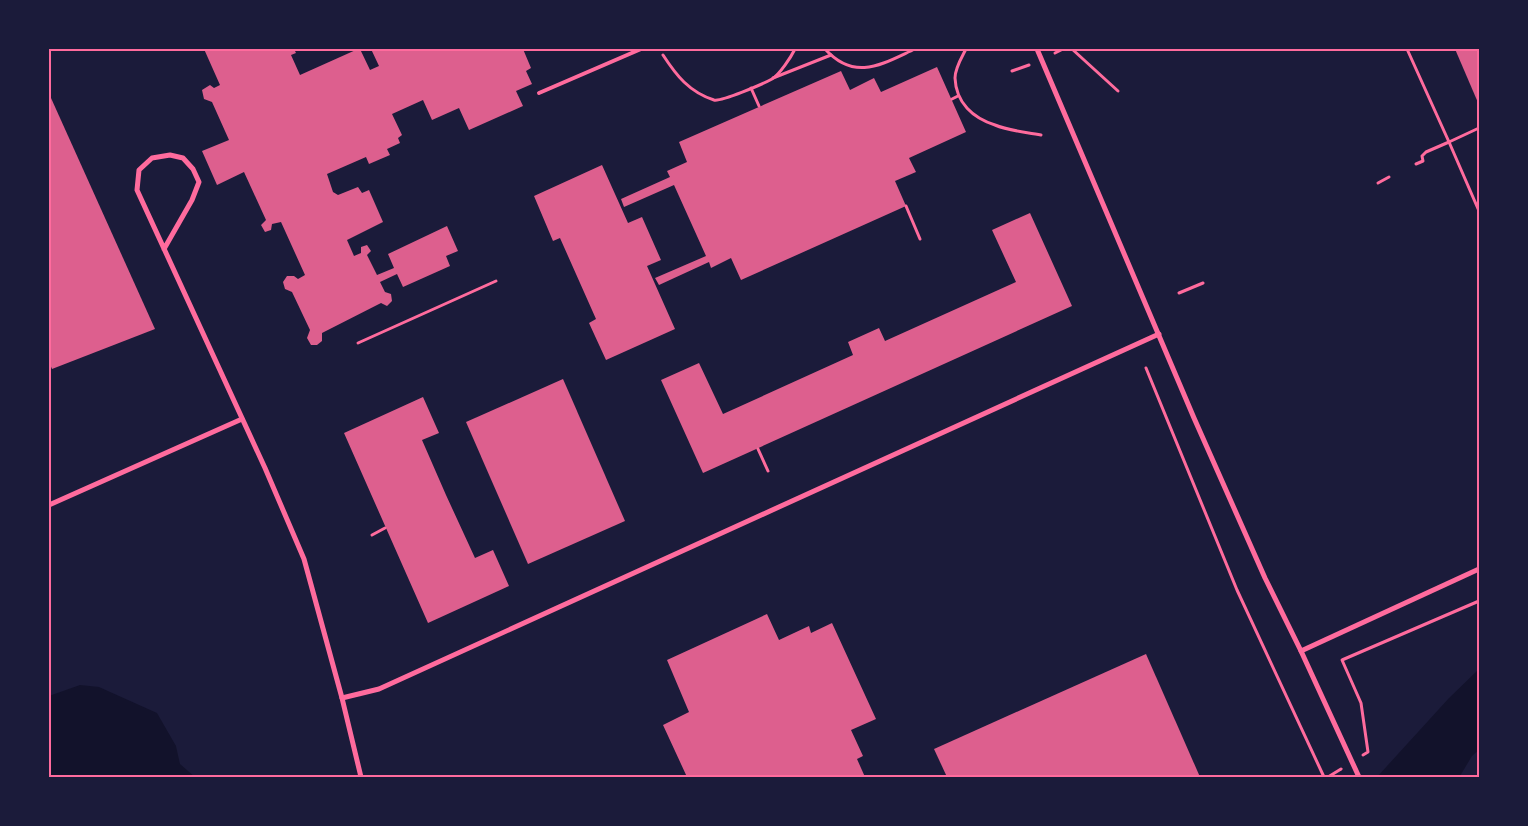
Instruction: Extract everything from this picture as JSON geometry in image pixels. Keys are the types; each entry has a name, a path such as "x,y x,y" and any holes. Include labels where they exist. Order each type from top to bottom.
{"street":[{"path":"1037,49 1194,418 1265,578 1359,777"},
{"path":"164,250 192,200 199,182 193,169 183,158 170,154 152,158 139,170 137,190 164,250 265,468 304,559 342,698 360,777"},
{"path":"342,698 378,689 1159,334"},
{"path":"49,505 242,419"},
{"path":"1301,651 1479,569"}],"lane":[{"path":"540,93 641,49"}],"path":[{"path":"773,78 792,56 795,49"},
{"path":"825,49 830,55 850,66 864,69 878,66 916,49"},
{"path":"966,49 959,62 955,77 958,96 970,112 995,126 1041,135"},
{"path":"1072,49 1118,91"},
{"path":"1407,49 1479,211"},
{"path":"663,55 678,76 699,94 716,101 830,55"},
{"path":"751,88 759,106"},
{"path":"952,99 958,96"},
{"path":"1416,164 1423,161 1422,156 1426,152 1479,128"},
{"path":"1378,183 1389,177"},
{"path":"906,206 920,239"},
{"path":"358,343 496,281"},
{"path":"1179,293 1203,283"},
{"path":"1146,368 1237,590 1324,777"},
{"path":"758,449 768,471"},
{"path":"372,535 385,528"},
{"path":"1328,777 1368,752 1362,703 1342,660 1479,601"}],"shaded area":[{"path":"1479,669 1479,750 1472,756 1460,776 1377,777 1449,698"},
{"path":"80,685 99,687 157,713 176,746 180,764 195,777 49,777 49,696"}],"building":[{"path":"204,49 294,49 296,53 291,55 300,75 358,49 360,49 370,70 379,66 371,49 523,49 531,68 526,71 532,84 516,91 523,106 469,130 459,108 432,120 423,100 392,114 402,135 398,138 400,143 387,149 390,155 369,164 366,157 327,174 333,192 338,195 358,187 362,193 369,190 383,222 347,240 354,256 361,253 361,247 367,245 371,251 367,255 377,275 394,268 388,254 447,226 458,251 446,256 450,266 403,287 397,274 380,282 385,292 391,294 392,301 387,306 381,303 322,333 322,341 317,345 311,345 307,338 310,330 292,292 285,289 283,282 287,276 294,276 298,279 305,275 281,222 272,224 271,230 265,232 261,225 266,220 244,172 217,185 202,151 229,140 212,102 204,99 202,90 210,85 214,88 220,85"},
{"path":"1455,49 1479,49 1479,105"},
{"path":"937,67 966,132 909,158 916,172 895,181 906,206 741,280 731,258 711,268 709,262 659,285 655,278 706,256 674,185 624,207 621,199 670,177 667,171 687,162 679,142 841,71 850,90 874,78 881,92"},
{"path":"51,98 155,329 52,369 49,362 49,99"},
{"path":"602,165 628,223 642,217 661,260 647,266 675,329 606,360 589,323 596,319 560,238 553,241 534,196"},
{"path":"1030,213 1072,306 703,473 661,380 699,363 723,414 853,355 848,342 879,328 885,341 1016,282 992,230"},
{"path":"563,379 625,521 528,564 466,422"},
{"path":"423,397 439,433 422,440 446,495 475,558 493,550 509,586 428,623 344,433"},
{"path":"767,614 779,640 809,626 811,633 832,623 876,719 851,730 863,756 857,759 865,777 687,777 663,725 689,712 667,660"},
{"path":"1146,654 1200,777 947,777 934,749"}]}
